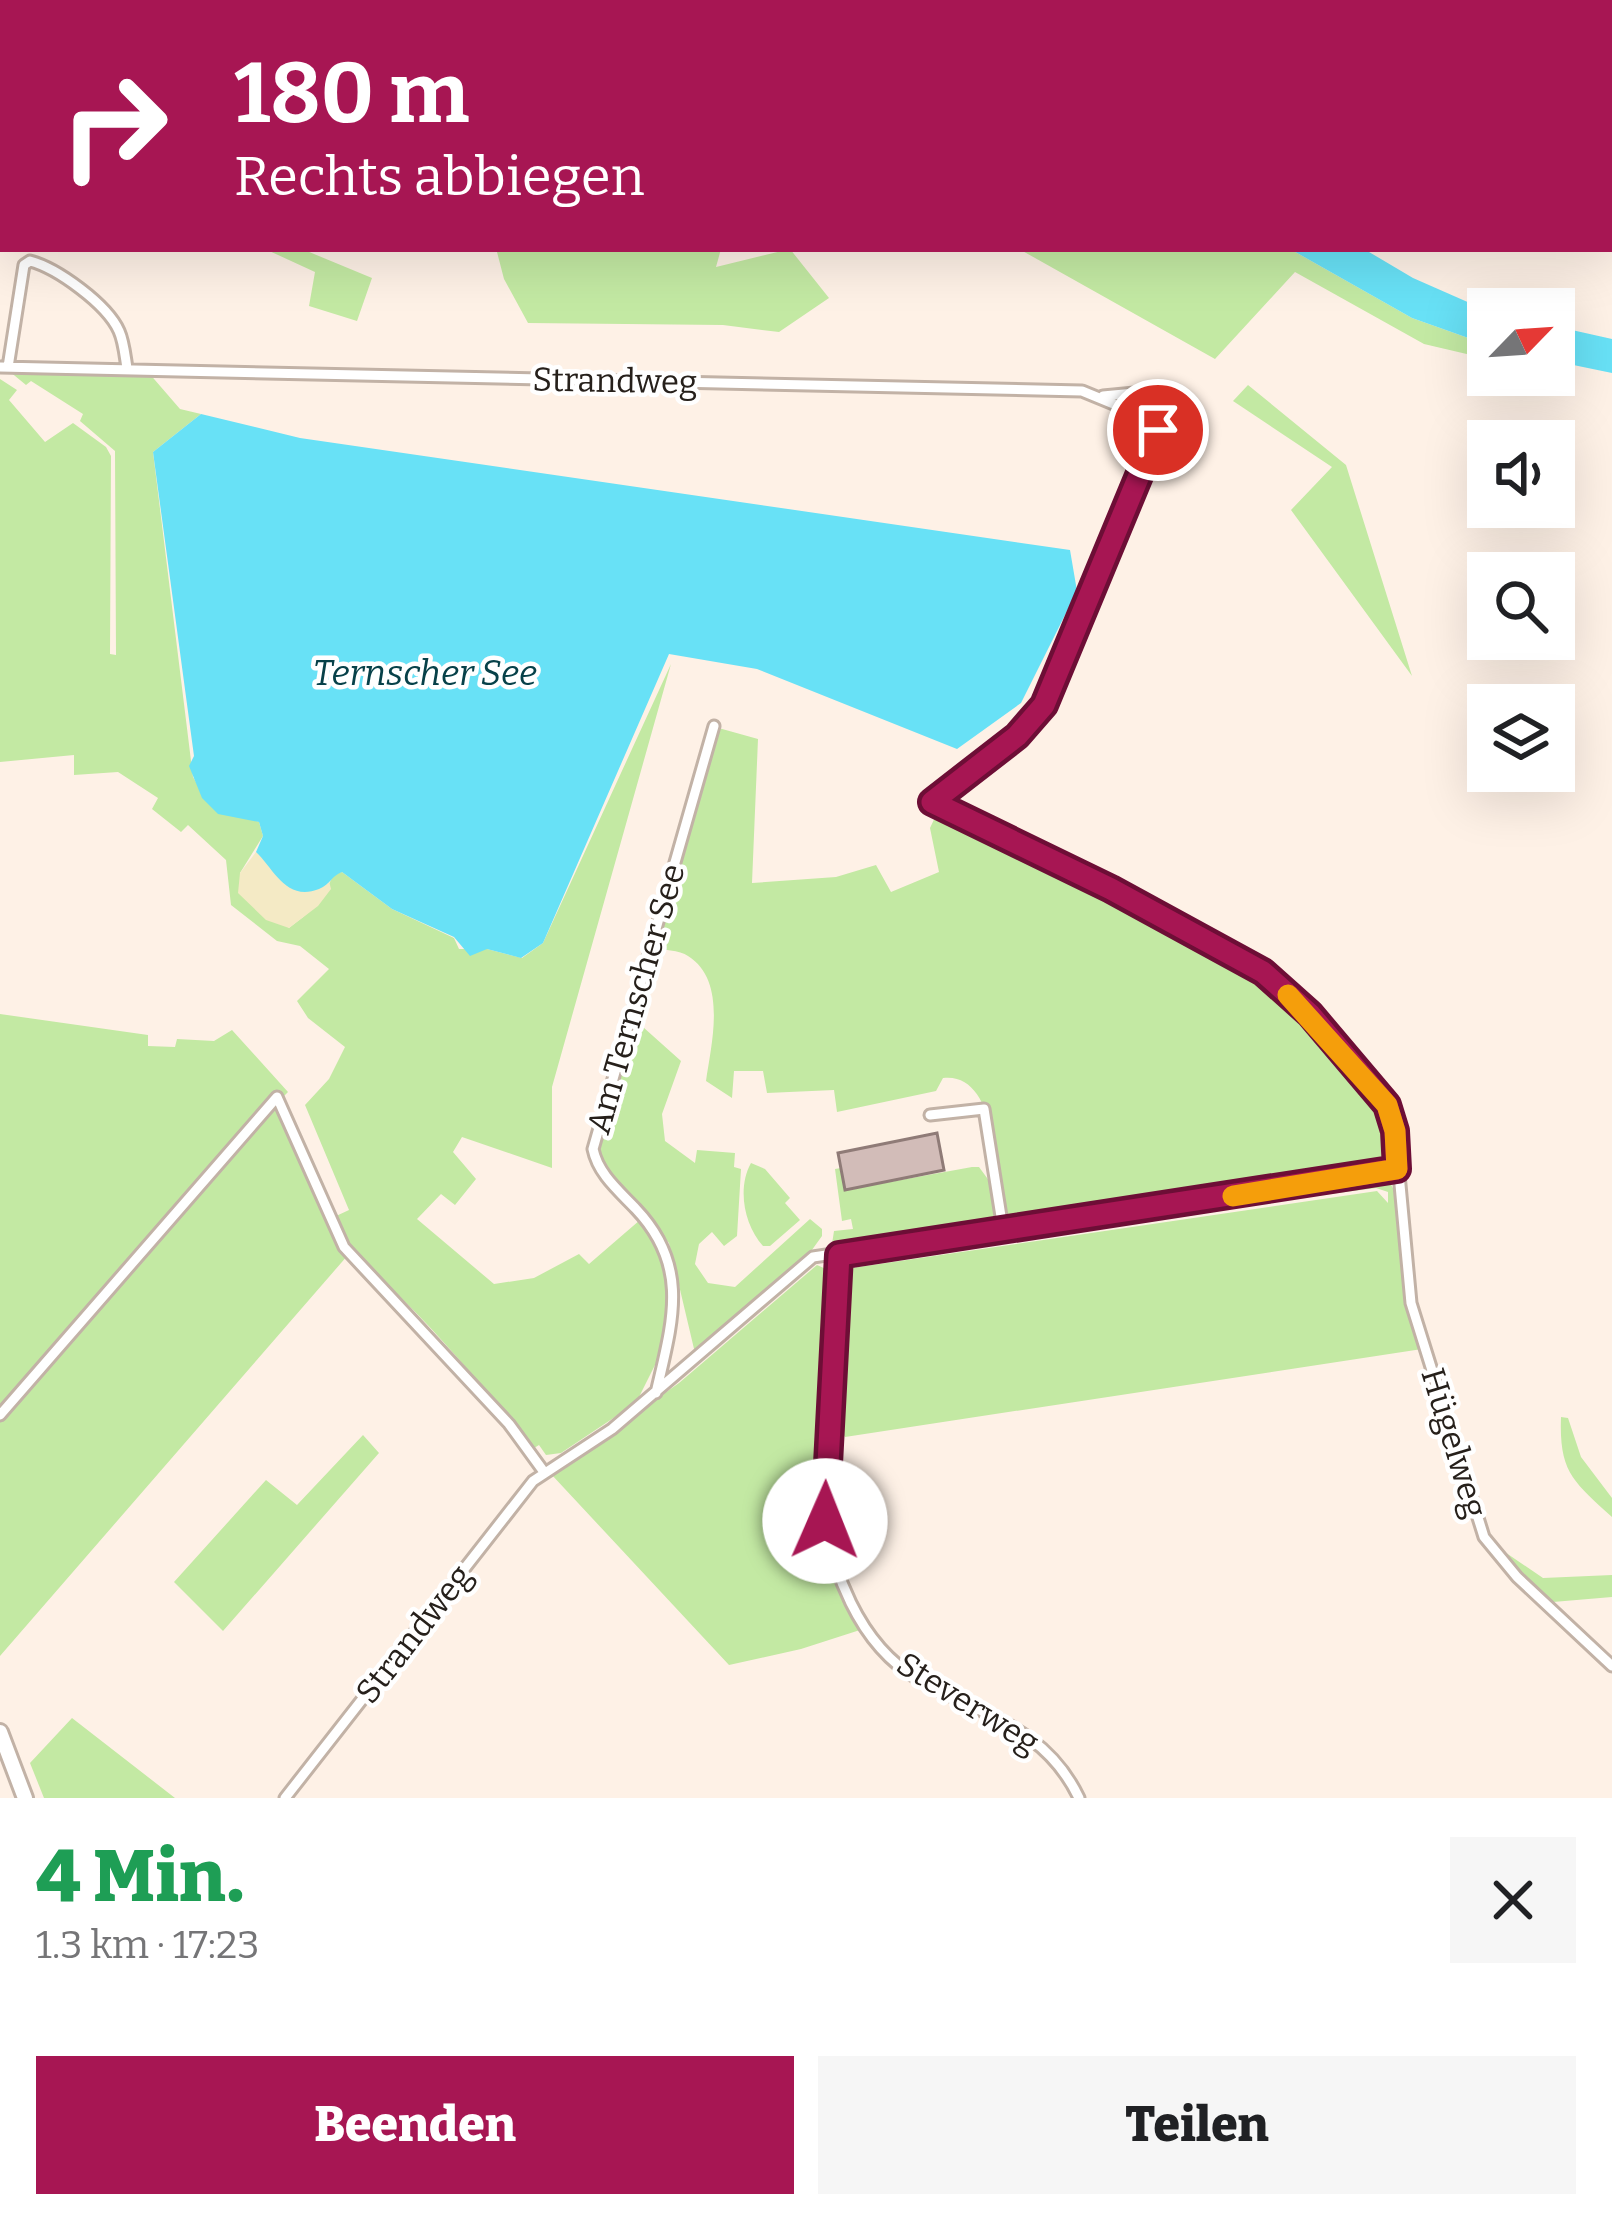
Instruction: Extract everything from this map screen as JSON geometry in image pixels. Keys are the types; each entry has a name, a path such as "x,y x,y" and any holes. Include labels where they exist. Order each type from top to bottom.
{"main road":[{"path":"0,1732 25,1798"}],"street":[{"name":"Strandweg","path":"127,368 121,336 107,313 57,274 30,262 24,265 4,367 1082,391 1138,414 1151,405 1144,392 1103,396"},
{"path":"1158,430 1044,705 1017,736 932,802 1111,889 1263,972 1310,1014 1387,1105 1395,1131 1397,1169"},
{"name":"Am Ternscher See","path":"656,1393 675,1310 668,1257 650,1224 600,1170 592,1149 714,726"},
{"path":"0,1415 277,1097 344,1246 509,1424 544,1472"},
{"path":"930,1115 984,1109 1003,1229"},
{"name":"Strandweg","path":"285,1798 544,1472 612,1429 813,1257 1397,1169"},
{"name":"Hügelweg","path":"1397,1169 1411,1303 1484,1537 1517,1577 1612,1666"},
{"name":"Steverweg","path":"839,1255 824,1503 829,1540 847,1590 872,1637 907,1671 1029,1735 1061,1768 1079,1798"}],"green space":[{"path":"272,252 309,252 372,278 357,321 309,306 315,272"},
{"path":"497,252 720,252 716,267 792,252 829,298 779,332 723,325 528,323 504,279"},
{"path":"1024,252 1295,252 1412,318 1467,338 1467,354 1424,344 1295,272 1215,359"},
{"path":"9,371 148,372 180,409 201,414 153,452 193,777 214,808 259,822 263,836 240,873 289,928 317,904 334,874 342,872 392,909 454,938 459,949 487,949 522,958 543,943 671,664 552,1087 552,1168 462,1137 453,1152 476,1179 455,1205 441,1194 417,1219 494,1284 534,1278 579,1254 589,1264 640,1220 663,1253 672,1306 658,1359 636,1403 561,1453 546,1455 539,1445 531,1450 417,1314 348,1255 0,1656 0,1014 148,1035 148,1046 175,1047 177,1039 214,1041 232,1030 288,1092 282,1098 334,1217 349,1210 305,1105 329,1079 345,1047 308,1018 297,1001 329,969 300,946 277,941 231,905 226,860 188,825 181,832 152,809 158,798 118,772 74,775 74,755 0,762 0,379 17,390 9,400 45,442 73,423 111,456 110,654 116,655 115,451 80,421 83,414"},
{"path":"1248,385 1346,465 1412,676 1291,510 1332,467 1233,401"},
{"path":"715,727 758,739 752,883 836,877 876,865 891,892 939,872 930,828 938,811 1134,906 1257,974 1294,1003 1384,1109 1388,1158 1379,1168 1004,1218 992,1131 975,1091 961,1080 943,1078 936,1091 837,1112 834,1090 767,1093 763,1071 734,1071 732,1098 706,1081 714,1014 708,981 685,954 651,948"},
{"path":"634,1019 681,1061 662,1114 665,1141 695,1163 697,1150 735,1153 734,1167 741,1169 737,1236 724,1246 712,1232 699,1244 695,1264 708,1283 735,1287 810,1219 822,1229 809,1254 695,1353 669,1243 602,1169 593,1149"},
{"path":"751,1163 765,1169 790,1198 785,1203 800,1220 770,1246 763,1246 747,1217 744,1184"},
{"path":"979,1167 990,1182 995,1220 990,1226 842,1251 832,1244 834,1231 853,1229 851,1219 842,1221 835,1169 841,1168 846,1190"},
{"path":"1387,1177 1396,1194 1406,1291 1422,1349 845,1437 839,1429 847,1273 852,1268 1377,1191 1388,1203 1388,1192 1376,1188 1130,1220 1128,1214"},
{"path":"817,1265 835,1273 820,1506 832,1569 860,1630 729,1665 551,1474 679,1383"},
{"path":"1561,1417 1568,1418 1581,1457 1612,1498 1612,1517 1571,1474 1563,1451"},
{"path":"363,1435 379,1453 223,1631 174,1582 266,1480 297,1505"},
{"path":"1493,1544 1543,1578 1612,1575 1612,1597 1553,1602"},
{"path":"72,1718 175,1798 44,1798 30,1763"}],"sand":[{"path":"256,852 329,881 331,889 318,906 289,928 266,920 238,893 240,873"}],"water":[{"path":"1295,252 1369,252 1467,302 1467,338 1412,318"},
{"path":"1575,331 1612,339 1612,373 1575,365"},
{"name":"Ternscher See","path":"201,414 300,438 1070,550 1077,591 1021,703 957,749 757,669 669,654 543,943 521,958 487,949 470,956 454,937 392,909 342,872 319,889 308,892 289,887 256,852 263,836 259,822 218,814 202,798 189,766 194,756 153,452"}],"building":[{"path":"937,1133 944,1170 845,1190 838,1153"}],"slow traffic":[{"path":"1233,1196 1397,1169 1395,1131 1387,1105 1310,1014 1288,995"}],"route":[{"path":"825,1521 839,1255 1397,1169 1395,1131 1387,1105 1310,1014 1263,972 1111,889 932,802 1034,722 1158,430"}]}
